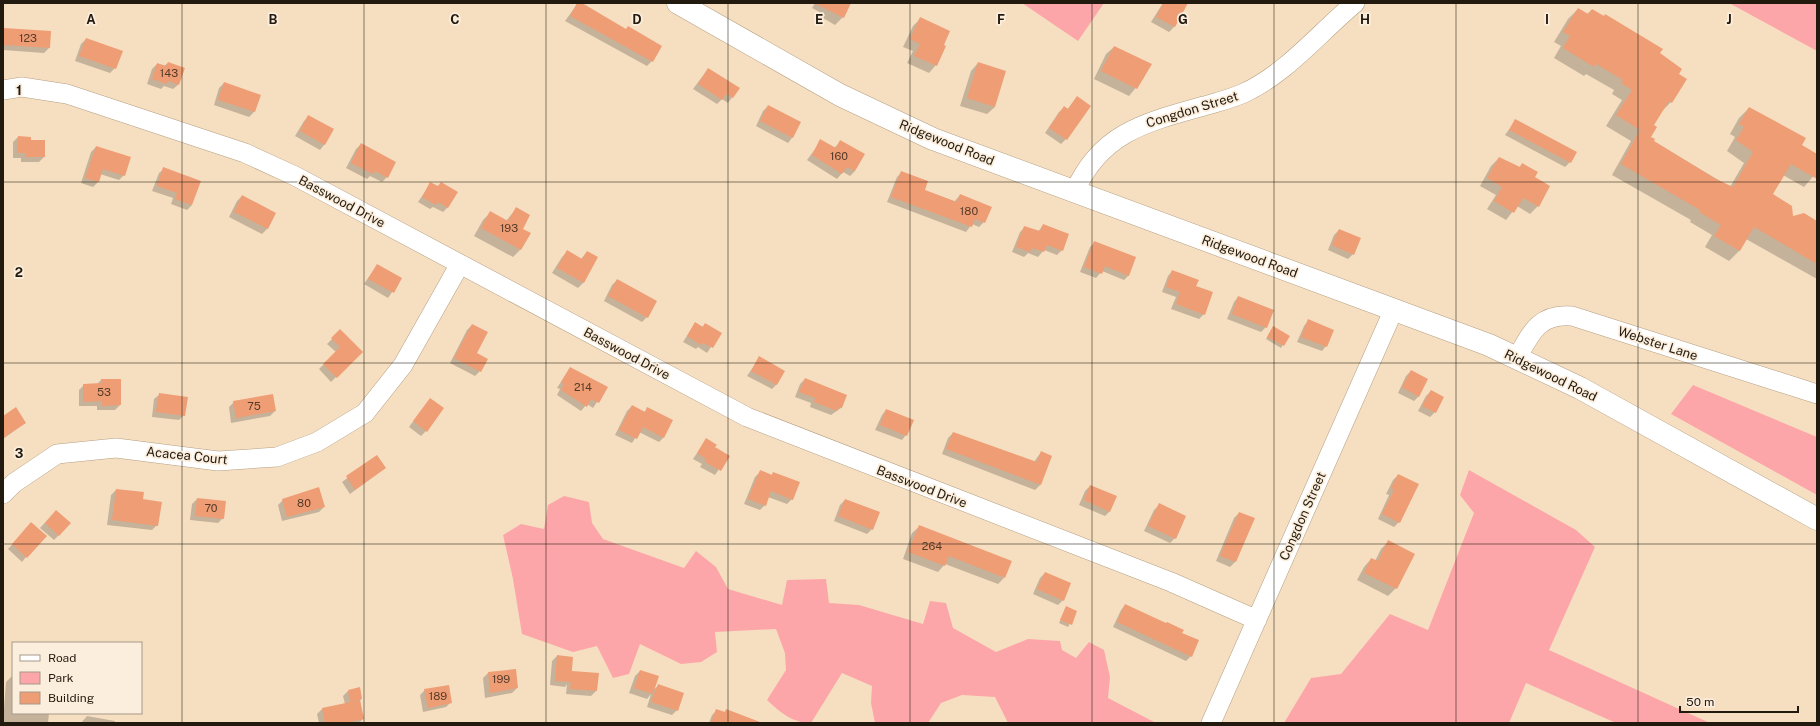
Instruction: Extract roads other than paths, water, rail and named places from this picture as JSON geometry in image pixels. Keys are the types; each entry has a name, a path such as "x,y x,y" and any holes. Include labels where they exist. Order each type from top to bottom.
{"main road":[{"name":"Ridgewood Road","path":"678,3 840,95 934,139 1489,345 1580,388 1817,519"}],"street":[{"name":"Congdon Street","path":"1075,191 1083,173 1090,163 1110,144 1130,130 1149,122 1244,93 1264,82 1285,66 1355,3"},
{"name":"Basswood Drive","path":"3,90 22,87 67,94 245,153 295,176 747,417 1171,582 1257,620"},
{"name":"Acacea Court","path":"3,494 14,483 57,454 116,448 218,461 277,457 317,442 365,413 403,366 460,264"},
{"name":"Congdon Street","path":"1211,723 1394,310"},
{"name":"Webster Lane","path":"1517,358 1532,331 1539,324 1556,316 1572,316 1817,394"}]}
